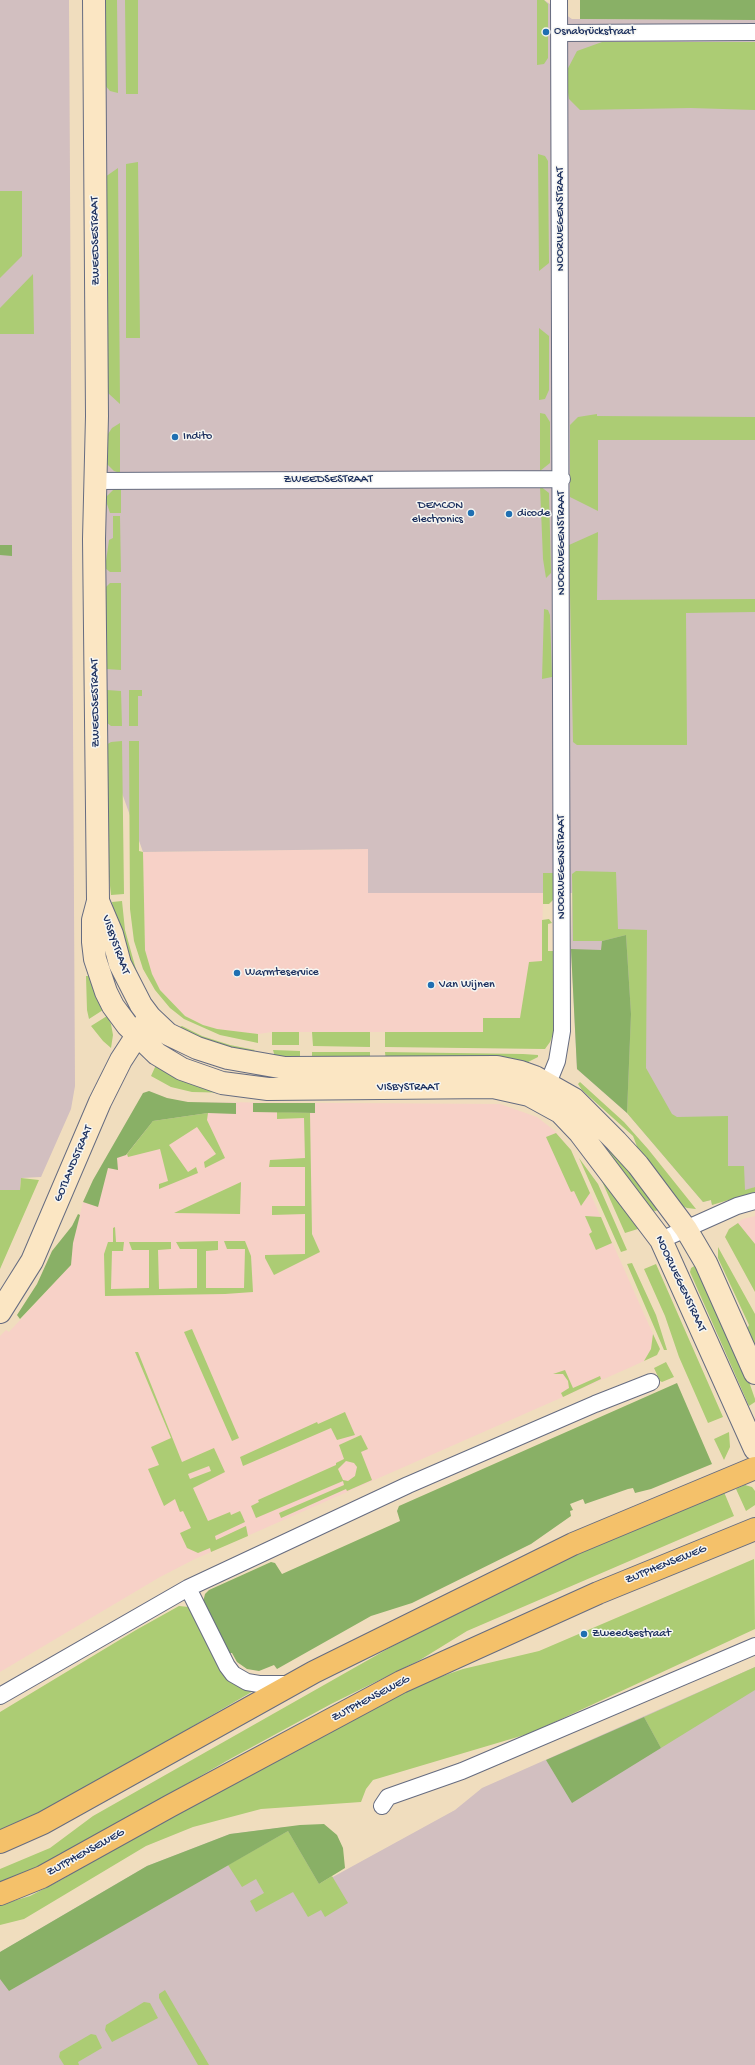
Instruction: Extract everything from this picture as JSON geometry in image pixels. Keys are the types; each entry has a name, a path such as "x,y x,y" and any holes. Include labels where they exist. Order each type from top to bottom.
{"main road":[{"path":"0,1842 43,1823 314,1672 573,1544 755,1468"},
{"name":"ZUTPHENSEWEG","path":"0,1894 42,1877 170,1806 401,1682 598,1593 755,1529"}],"street":[{"name":"ZWEEDSESTRAAT","path":"94,0 97,424 94,481 98,901"},
{"name":"NOORWEGENSTRAAT","path":"559,0 562,479 562,1031 557,1061 544,1092 580,1133 661,1240 755,1449"},
{"path":"560,33 755,32"},
{"name":"ZWEEDSESTRAAT","path":"94,481 562,479"},
{"name":"VISBYSTRAAT","path":"98,901 112,934 120,964 134,994 150,1017 168,1034 197,1048 258,1065 301,1069 497,1067 521,1072 544,1092"},
{"name":"VISBYSTRAAT","path":"98,901 93,920 95,959 100,978 113,1006 136,1035 157,1054 182,1069 208,1079 236,1086 268,1089 493,1087 518,1091 544,1092"},
{"name":"GOTLANDSTRAAT","path":"0,1312 32,1262 100,1102 121,1060 136,1035 150,1017"},
{"path":"544,1092 574,1099 616,1141 656,1187 686,1229 706,1263 755,1373"},
{"path":"661,1240 736,1206 755,1201"},
{"path":"0,1696 188,1588 408,1485 594,1404 651,1382"},
{"path":"188,1588 227,1666 233,1674 247,1682 259,1684 293,1684"},
{"path":"382,1806 388,1797 462,1771 755,1646"}],"shaded area":[{"path":"0,0 69,0 75,1086 71,1109 41,1177 21,1178 20,1190 0,1232"},
{"path":"100,0 544,0 572,19 755,20 755,1187 712,1205 711,1200 703,1202 627,1113 577,1069 571,949 572,893 368,893 368,849 143,852 102,737"},
{"path":"369,849 368,893 543,891 542,961 535,1015 483,1032 272,1032 258,1034 217,1029 203,1025 185,1016 160,990 152,974 145,950 143,852"},
{"path":"149,1091 167,1098 188,1102 500,1104 537,1117 555,1131 571,1150 653,1334 651,1349 644,1361 631,1367 195,1559 160,1577 0,1672 0,1336 6,1330 9,1332 71,1265 73,1243 83,1202 93,1180 143,1093"},
{"path":"755,1216 755,1292 725,1237 729,1229 743,1219"},
{"path":"755,1667 755,2065 0,2065 0,1952 147,1866 230,1834 286,1827 320,1884 455,1810 482,1788"}],"green space":[{"path":"98,0 117,0 118,93 110,91 104,84"},
{"path":"125,0 138,0 138,94 126,94"},
{"path":"537,0 544,0 548,4 548,58 544,64 537,65"},
{"path":"580,0 755,0 755,20 580,19"},
{"path":"602,42 755,42 755,110 691,108 580,110 569,99 565,74 577,51"},
{"path":"538,154 545,156 548,161 549,263 539,271"},
{"path":"138,162 140,338 126,338 126,164"},
{"path":"118,168 120,404 108,393 101,377 105,177"},
{"path":"0,191 22,191 22,256 0,278"},
{"path":"33,274 34,334 0,334 0,308"},
{"path":"539,328 549,336 549,390 545,399 539,400"},
{"path":"540,413 545,414 550,422 550,463 540,471"},
{"path":"597,414 597,416 755,417 755,440 598,440 598,511 570,497 570,425 578,417"},
{"path":"120,423 120,473 114,471 103,460 106,437 112,428"},
{"path":"540,486 549,493 551,573 546,578 543,559"},
{"path":"115,488 121,488 121,513 110,513 105,498"},
{"path":"113,516 120,516 121,572 110,572 105,568 109,540 113,538"},
{"path":"598,532 597,600 755,599 755,612 686,613 687,745 577,745 573,742 569,545"},
{"path":"0,545 12,545 12,556 0,555"},
{"path":"110,583 121,583 121,670 106,669 102,591"},
{"path":"544,609 548,610 550,615 552,677 542,679"},
{"path":"107,690 121,691 122,726 111,726 106,722 105,692"},
{"path":"129,690 142,690 142,696 138,696 138,726 129,726"},
{"path":"122,741 124,894 111,895 103,820 106,745 111,742"},
{"path":"129,741 139,741 139,851 143,852 145,950 152,974 160,990 185,1016 203,1025 217,1029 258,1034 258,1043 220,1035 184,1019 170,1008 155,990 143,969 134,941 130,909"},
{"path":"576,871 616,872 618,929 647,930 646,1068 672,1114 677,1117 728,1116 728,1166 744,1166 745,1190 755,1187 755,1192 712,1205 711,1200 703,1202 627,1113 631,1014 626,935 602,941 573,941 572,874"},
{"path":"543,873 553,873 553,900 549,904 543,904"},
{"path":"122,901 125,930 137,973 135,989 114,919 112,902"},
{"path":"549,919 552,923 548,924 548,951 553,951 553,1034 545,1049 385,1047 385,1032 483,1032 483,1018 520,1018 529,962 542,961 542,920"},
{"path":"626,935 631,1014 627,1113 577,1069 571,949 601,950 602,941"},
{"path":"86,976 89,976 103,1010 89,1019 87,1010"},
{"path":"107,1016 111,1024 113,1035 111,1048 103,1041 91,1026"},
{"path":"182,1026 202,1036 230,1045 255,1050 251,1053 208,1046 177,1028"},
{"path":"272,1032 299,1032 299,1045 272,1045"},
{"path":"312,1032 370,1032 370,1047 313,1046"},
{"path":"273,1050 300,1051 300,1057 298,1061 275,1057"},
{"path":"312,1052 370,1052 370,1060 312,1061"},
{"path":"385,1052 523,1054 538,1055 538,1057 528,1062 515,1065 386,1063"},
{"path":"156,1065 235,1093 192,1092 171,1087 151,1076"},
{"path":"580,1082 624,1122 648,1149 696,1209 687,1208 675,1203 644,1165 633,1136 582,1090 578,1084"},
{"path":"149,1091 167,1098 188,1102 236,1103 236,1114 208,1113 153,1121 126,1155 117,1158 118,1170 108,1168 98,1207 83,1202 93,1180 143,1093"},
{"path":"253,1103 315,1103 315,1113 253,1112"},
{"path":"576,1107 661,1207 656,1211 649,1210 590,1132"},
{"path":"277,1112 310,1113 312,1234 320,1252 274,1275 265,1258 265,1255 305,1254 305,1214 272,1215 272,1206 305,1206 305,1167 269,1167 270,1160 305,1158 304,1118 277,1119"},
{"path":"208,1113 207,1120 225,1158 205,1168 204,1162 216,1154 197,1127 169,1145 188,1172 196,1167 198,1173 159,1189 159,1184 168,1181 160,1149 128,1157 127,1154 153,1121"},
{"path":"556,1133 571,1150 590,1193 581,1206 574,1191 571,1192 546,1137"},
{"path":"579,1158 598,1184 627,1250 621,1252"},
{"path":"21,1178 39,1180 0,1269 0,1190 20,1190"},
{"path":"601,1179 641,1228 625,1233"},
{"path":"241,1182 240,1214 174,1213"},
{"path":"78,1214 80,1215 73,1243 71,1265 20,1319 17,1315 37,1284 52,1251 72,1226"},
{"path":"585,1216 601,1217 612,1243 596,1250 589,1234 592,1232"},
{"path":"738,1223 755,1244 755,1292 725,1237 729,1229"},
{"path":"115,1227 116,1242 124,1242 123,1251 112,1251 111,1289 149,1288 149,1250 132,1250 129,1242 171,1242 171,1249 158,1250 159,1289 197,1288 197,1249 180,1249 176,1242 218,1241 218,1250 206,1251 206,1288 244,1288 245,1249 227,1249 224,1241 245,1241 251,1256 253,1292 225,1294 105,1296 104,1254 108,1242 113,1242 113,1228"},
{"path":"718,1247 755,1314 755,1360 744,1336 749,1325 718,1258"},
{"path":"632,1263 656,1315 667,1350 664,1350 627,1264"},
{"path":"656,1264 723,1417 708,1423 679,1357 665,1316 644,1269"},
{"path":"696,1265 730,1327 755,1399 755,1402 749,1406 690,1272 691,1268"},
{"path":"192,1329 239,1438 232,1441 184,1332"},
{"path":"653,1334 660,1349 657,1355 644,1361 651,1349"},
{"path":"135,1352 138,1352 182,1462 214,1448 225,1472 193,1488 208,1521 230,1512 231,1515 240,1511 242,1515 245,1522 215,1536 216,1540 246,1526 248,1536 211,1552 210,1548 198,1553 187,1548 180,1533 191,1528 183,1511 180,1512 175,1499 164,1506 148,1469 159,1465 151,1447 171,1438","holes":["209,1466 211,1471 190,1479 188,1474"]},
{"path":"666,1362 674,1377 662,1382 660,1381 654,1368"},
{"path":"565,1370 573,1388 600,1376 601,1379 563,1397 561,1393 569,1388 568,1381 563,1374 553,1374"},
{"path":"677,1383 712,1464 651,1489 635,1493 633,1488 585,1504 583,1499 570,1504 573,1510 570,1511 571,1516 531,1544 412,1603 371,1616 277,1669 274,1665 259,1671 247,1669 237,1662 232,1653 229,1653 203,1602 205,1594 209,1590 271,1562 275,1563 282,1574 400,1521 397,1511 399,1506"},
{"path":"345,1412 355,1435 337,1440 331,1428 243,1466 240,1457 317,1422 318,1424"},
{"path":"729,1432 730,1447 724,1460 714,1439"},
{"path":"361,1435 368,1449 361,1452 372,1480 347,1491 346,1489 281,1518 279,1513 344,1485 343,1481 256,1518 251,1506 259,1502 258,1500 336,1465 336,1463 344,1459 339,1445","holes":["346,1461 354,1463 357,1467 355,1476 348,1481 343,1480 338,1469"]},
{"path":"745,1485 752,1487 755,1491 755,1505 746,1511 736,1489"},
{"path":"724,1492 734,1516 467,1631 420,1660 331,1704 230,1759 53,1861 0,1884 0,1869 50,1848 93,1816 391,1647 522,1579 650,1520"},
{"path":"754,1559 755,1629 531,1733 373,1780 366,1789 361,1802 261,1809 193,1827 146,1846 24,1919 0,1925 0,1905 30,1896 63,1879 130,1837 377,1705 431,1680 463,1669 539,1651"},
{"path":"179,1606 189,1607 231,1682 241,1688 255,1690 40,1815 0,1833 0,1712 136,1630"},
{"path":"755,1667 755,1690 661,1748 644,1717"},
{"path":"644,1717 661,1748 572,1803 546,1760"},
{"path":"324,1824 337,1835 343,1848 345,1868 319,1884 288,1831 9,1991 0,1979 0,1952 147,1866 230,1834 300,1825"},
{"path":"288,1831 319,1884 332,1876 348,1903 325,1917 321,1910 308,1917 293,1892 256,1912 250,1901 264,1893 256,1879 242,1887 228,1865"},
{"path":"165,1990 209,2065 198,2065 159,1998 159,1994"},
{"path":"144,2002 150,2003 158,2018 112,2042 105,2030 106,2025"},
{"path":"91,2034 96,2035 102,2048 78,2062 79,2065 64,2065 59,2057 60,2052"}],"place":[{"name":"Osnabrückstraat","path":"546,32"},
{"name":"Indito","path":"175,437"},
{"name":"DEMCON electronics","path":"471,513"},
{"name":"dicode","path":"509,514"},
{"name":"Warmteservice","path":"237,973"},
{"name":"Van Wijnen","path":"431,985"},
{"name":"Zweedsestraat","path":"584,1634"}]}
